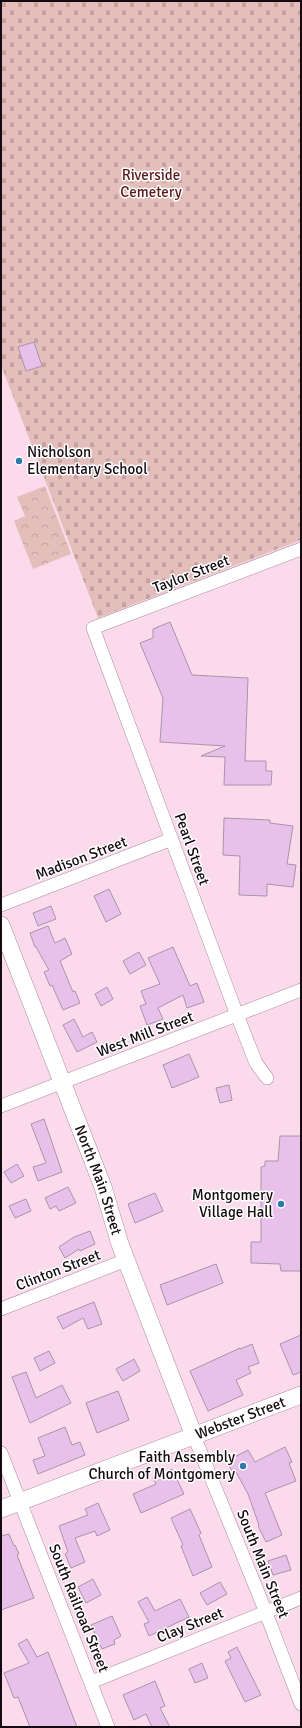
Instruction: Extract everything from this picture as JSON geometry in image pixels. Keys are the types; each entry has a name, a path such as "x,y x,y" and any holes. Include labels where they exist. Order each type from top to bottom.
{"street":[{"name":"Taylor Street","path":"93,628 301,549"},
{"name":"Pearl Street","path":"93,628 237,1015 256,1063 267,1078"},
{"name":"Madison Street","path":"1,906 172,839"},
{"name":"North Main Street","path":"1,925 103,1188 126,1260 194,1436"},
{"name":"West Mill Street","path":"1,1106 301,990"},
{"name":"Clinton Street","path":"1,1309 126,1260"},
{"name":"Webster Street","path":"1,1509 301,1395"},
{"name":"South Main Street","path":"194,1436 266,1612 301,1704"},
{"name":"South Railroad Street","path":"1,1454 108,1727"},
{"name":"Clay Street","path":"91,1682 301,1598"}],"green space":[{"name":"Riverside Cemetery","path":"1,1 301,1 301,540 98,618 1,365"},
{"path":"45,486 71,554 33,569 14,521 25,516 17,497"}],"building":[{"path":"34,342 42,366 26,371 18,347"},
{"path":"170,622 192,675 248,678 245,761 266,761 266,771 272,771 271,785 224,785 225,757 201,756 225,746 160,742 163,698 140,643 153,638 153,629"},
{"path":"224,818 270,820 270,823 293,826 287,864 296,865 293,887 267,884 267,896 239,895 240,856 223,855"},
{"path":"109,889 121,914 106,922 94,896"},
{"path":"51,906 56,919 38,926 33,913"},
{"path":"48,926 55,943 65,938 72,954 60,961 73,992 75,991 80,1003 63,1010 52,985 50,986 44,972 49,970 35,947 30,933"},
{"path":"173,947 190,986 197,983 204,1002 187,1008 183,995 158,1008 163,1019 147,1025 140,1006 146,1004 141,991 160,984 148,958"},
{"path":"139,952 146,965 130,974 123,961"},
{"path":"107,987 113,999 101,1006 95,994"},
{"path":"74,1019 83,1037 92,1032 97,1042 77,1052 63,1025"},
{"path":"189,1054 199,1077 172,1088 163,1065"},
{"path":"229,1085 232,1100 220,1103 216,1088"},
{"path":"44,1119 62,1172 38,1181 33,1167 46,1163 31,1124"},
{"name":"Montgomery Village Hall","path":"280,1136 301,1136 301,1271 281,1271 280,1264 251,1263 251,1242 261,1242 261,1167 265,1166 265,1161 278,1161"},
{"path":"17,1164 24,1176 11,1183 4,1172"},
{"path":"68,1187 76,1203 59,1211 56,1206 50,1209 45,1198"},
{"path":"155,1193 163,1211 135,1223 128,1204"},
{"path":"26,1199 31,1211 15,1218 9,1206"},
{"path":"90,1231 95,1244 80,1251 79,1249 65,1258 59,1247 74,1237"},
{"path":"216,1264 223,1283 167,1305 160,1285"},
{"path":"94,1302 102,1324 88,1329 83,1318 63,1329 57,1317"},
{"path":"301,1335 301,1372 293,1375 280,1344"},
{"path":"252,1344 259,1363 248,1367 251,1373 236,1380 243,1395 208,1411 190,1371"},
{"path":"49,1351 55,1363 40,1371 34,1358"},
{"path":"134,1359 140,1371 123,1381 116,1369"},
{"path":"26,1372 36,1398 62,1385 71,1403 30,1423 12,1377"},
{"path":"118,1391 129,1420 97,1433 86,1403"},
{"path":"65,1427 72,1445 80,1442 85,1455 38,1474 33,1460 45,1456 38,1438"},
{"path":"285,1447 292,1462 289,1463 296,1481 265,1493 282,1535 266,1542 258,1526 259,1525 248,1494 235,1470 232,1472 227,1461 248,1450 255,1462"},
{"path":"172,1469 184,1494 141,1513 133,1494 156,1484 153,1478"},
{"path":"98,1503 110,1530 97,1536 95,1531 75,1538 85,1562 71,1568 65,1554 68,1552 59,1526 88,1515 85,1509"},
{"path":"190,1509 201,1533 199,1535 212,1567 193,1576 181,1546 183,1545 171,1518"},
{"path":"9,1534 19,1554 17,1555 34,1598 1,1610 1,1536"},
{"path":"286,1555 291,1570 273,1575 268,1561"},
{"path":"93,1579 101,1595 86,1603 78,1587"},
{"path":"220,1582 227,1594 207,1605 200,1593"},
{"path":"147,1597 155,1611 180,1599 189,1617 149,1636 144,1624 149,1622 138,1602"},
{"path":"112,1616 121,1636 114,1640 115,1644 102,1649 91,1625"},
{"path":"27,1639 37,1657 48,1652 77,1727 30,1727 18,1697 14,1698 4,1673 29,1663 18,1644"},
{"path":"237,1647 261,1695 245,1702 225,1661 231,1658 228,1652"},
{"path":"202,1663 208,1678 195,1683 189,1669"},
{"path":"155,1681 165,1706 160,1708 170,1727 152,1727 146,1714 134,1720 123,1695"}],"place":[{"name":"Nicholson Elementary School","path":"19,461"},
{"name":"Montgomery Village Hall","path":"281,1204"},
{"name":"Faith Assembly Church of Montgomery","path":"243,1466"}]}
